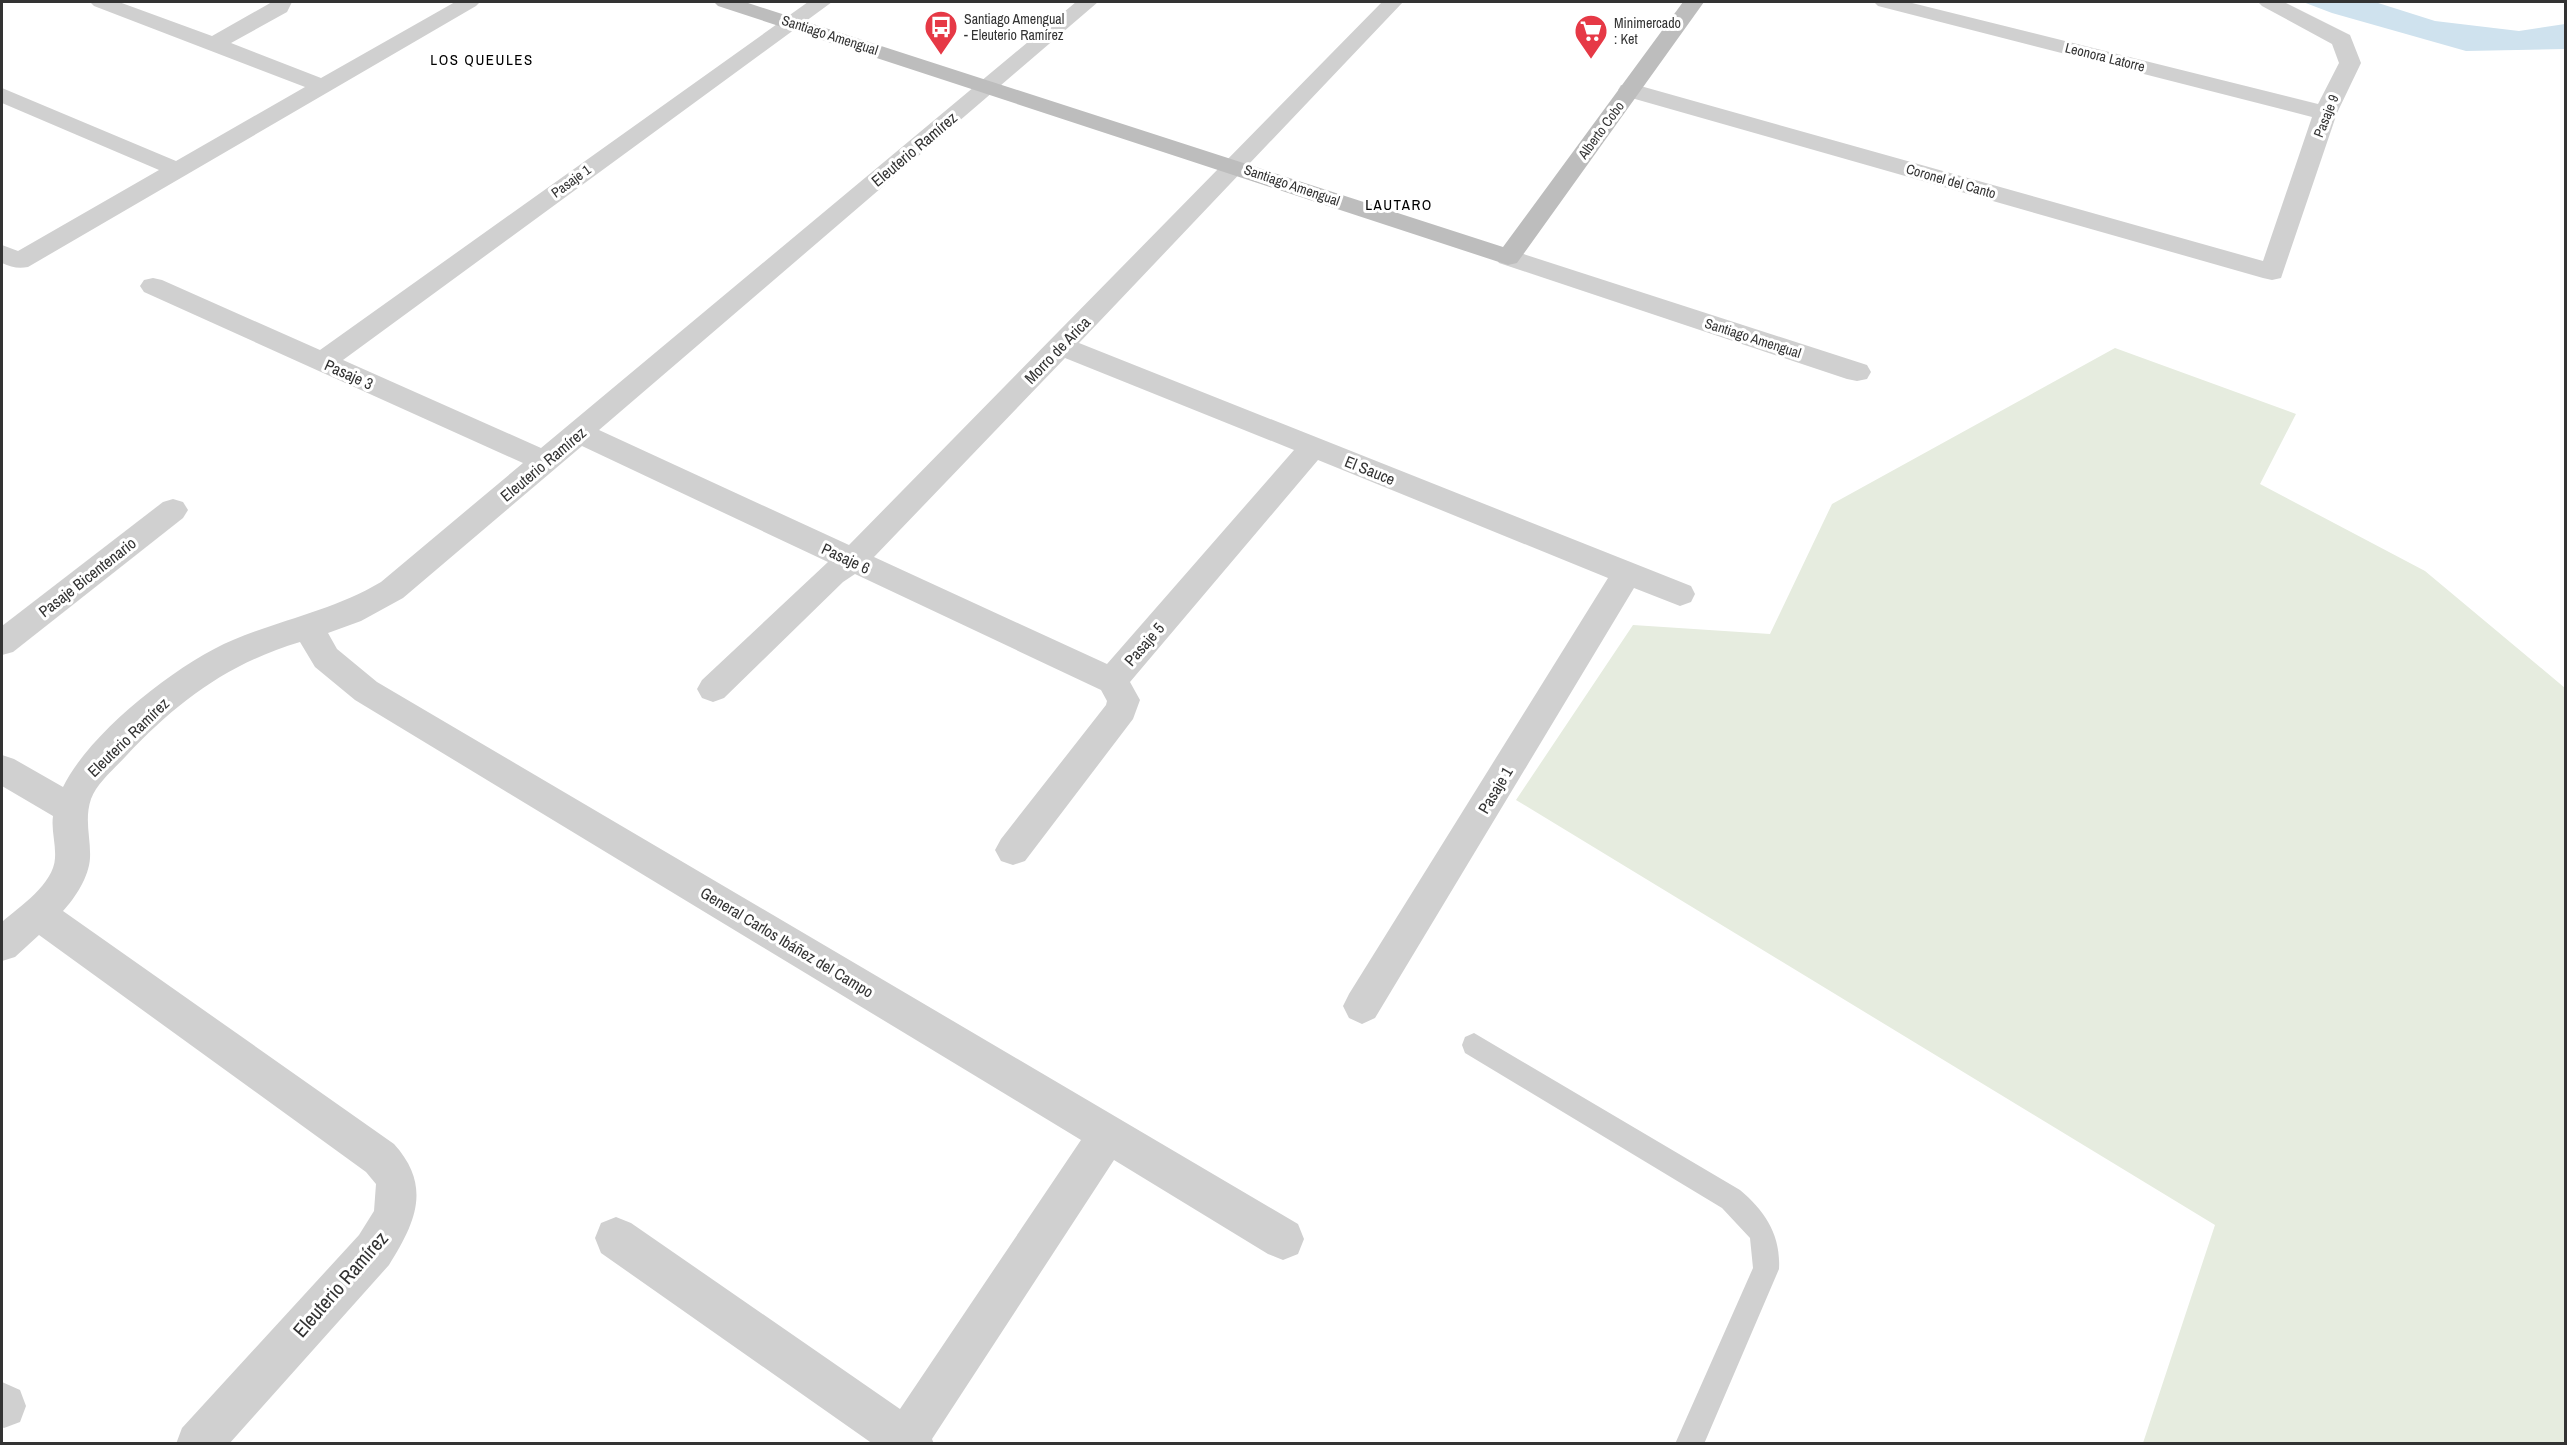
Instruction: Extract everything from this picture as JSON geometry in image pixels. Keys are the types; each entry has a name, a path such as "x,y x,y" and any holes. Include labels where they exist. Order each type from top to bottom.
{"street":[{"path":"101,2 134,6 214,44 323,86"},
{"path":"214,44 279,7 282,2"},
{"path":"2,253 19,261 469,2"},
{"name":"Santiago Amengual","path":"725,2 1235,166 1857,372"},
{"name":"Pasaje 1","path":"322,362 821,2"},
{"name":"Eleuterio Ramírez","path":"2,945 37,913 67,878 73,860 68,825 70,808 78,789 90,771 130,731 186,683 223,658 351,615 392,590 1088,2"},
{"name":"Morro de Arica","path":"712,689 832,574 852,561 1394,2"},
{"name":"Alberto Cobo","path":"1508,257 1693,2"},
{"name":"Leonora Latorre","path":"1885,2 2325,113"},
{"name":"Pasaje 9","path":"2269,2 2342,40 2350,63 2325,113 2272,272"},
{"name":"Coronel del Canto","path":"1629,90 2272,272"},
{"path":"2,95 178,170"},
{"name":"Pasaje 3","path":"153,286 546,462"},
{"name":"El Sauce","path":"1060,346 1680,594"},
{"name":"Pasaje 6","path":"580,433 1112,681"},
{"name":"Pasaje 5","path":"1013,850 1120,710 1124,700 1112,681 1313,447"},
{"name":"Pasaje Bicentenario","path":"2,643 173,510"},
{"name":"Pasaje 1","path":"1362,1006 1627,573"},
{"name":"General Carlos Ibáñez del Campo","path":"308,628 326,658 366,691 1283,1239"},
{"path":"2,769 70,808"},
{"name":"Eleuterio Ramírez","path":"37,913 380,1158 391,1168 398,1183 398,1200 390,1225 374,1250 198,1443"},
{"path":"616,1238 907,1442 1108,1134"}],"lane":[{"path":"1474,1046 1731,1199 1758,1224 1766,1239 1768,1254 1766,1269 1689,1443"}],"shaded area":[{"path":"2115,348 2296,414 2260,484 2425,571 2565,688 2565,1443 2143,1443 2215,1225 1516,800 1633,625 1770,634 1832,504"}],"water":[{"path":"2303,2 2375,2 2435,21 2519,31 2565,24 2565,49 2466,51 2332,13"}],"place":[{"name":"Santiago Amengual - Eleuterio Ramírez","path":"941,56"},
{"name":"Minimercado : Ket","path":"1591,60"}],"district":[{"name":"LOS QUEULES","path":"482,59"},
{"name":"LAUTARO","path":"1399,204"}]}
